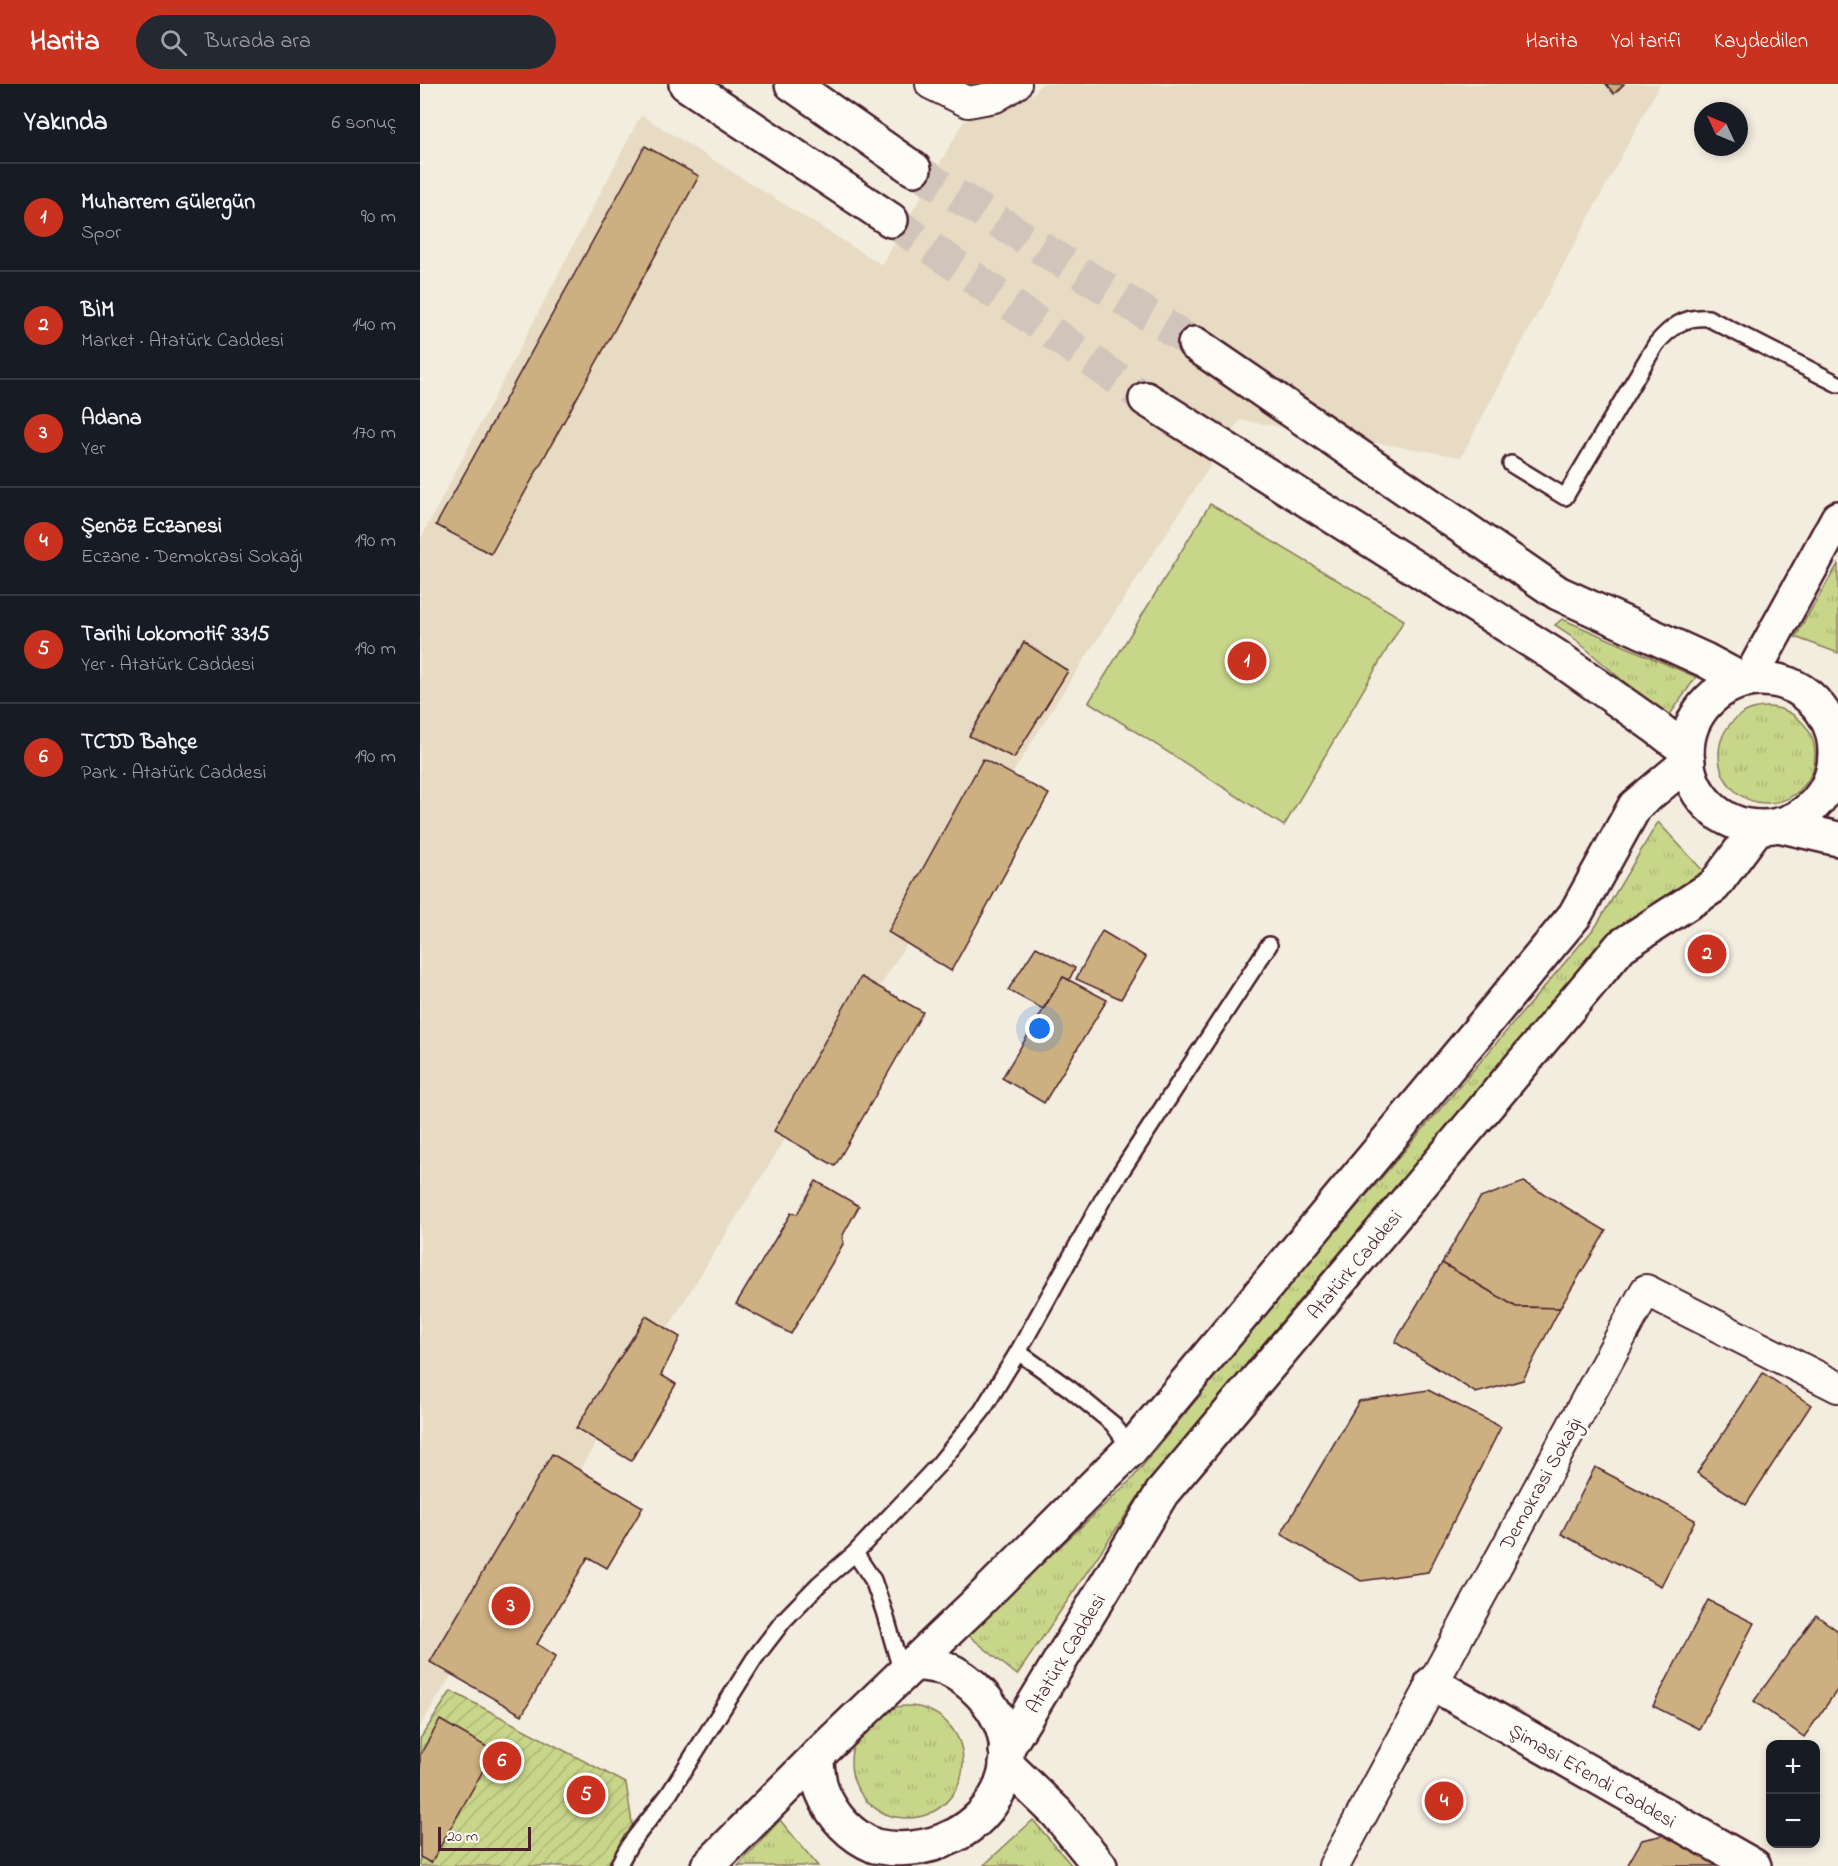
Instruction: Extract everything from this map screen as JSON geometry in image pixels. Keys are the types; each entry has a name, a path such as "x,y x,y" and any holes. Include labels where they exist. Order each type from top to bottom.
{"main road":[{"path":"686,84 891,220"},
{"path":"792,84 914,169"},
{"path":"1195,344 1558,593 1747,680"},
{"path":"1146,399 1554,655 1687,756"},
{"path":"1747,680 1838,518"},
{"path":"1768,826 1799,817 1817,801 1830,782 1835,759 1834,723 1815,702 1800,690 1782,681 1747,680 1718,693 1698,714 1690,732 1687,756 1695,788 1707,804 1722,816 1740,824 1768,826 1838,839"},
{"path":"708,1866 816,1757 980,1600 1131,1449 1575,915 1635,806 1687,756"},
{"name":"Atatürk Caddesi","path":"1006,1757 1162,1493 1621,946 1714,886 1768,826"},
{"path":"816,1757 822,1791 837,1818 861,1840 891,1852 929,1859 960,1842 979,1827 993,1809 1003,1787 1006,1757 1005,1735 992,1706 970,1682 944,1668 908,1668"},
{"name":"Şimasi Efendi Caddesi","path":"1431,1683 1754,1866"},
{"path":"1006,1757 1057,1813 1100,1866"}],"street":[{"path":"931,84 968,102 995,97 1016,84"},
{"name":"Demokrasi Sokağı","path":"1334,1866 1431,1683 1646,1290 1838,1387"}],"lane":[{"path":"1511,464 1565,497 1656,344 1667,331 1688,319 1708,318 1838,384"},
{"path":"618,1866 630,1844 669,1794 754,1659 784,1620 819,1584 855,1553 946,1455 982,1411 1018,1352 1103,1199 1269,945"},
{"path":"1018,1352 1070,1389 1113,1424 1131,1449"},
{"path":"855,1553 873,1580 908,1668"}],"shaded area":[{"path":"1042,84 1660,84 1461,457 1240,420 1065,689 420,1726 420,540 641,115 882,265 964,121 1031,95"}],"green space":[{"path":"1210,504 1404,620 1284,826 1089,702"},
{"path":"1838,564 1838,653 1795,637"},
{"path":"1562,619 1696,677 1667,719 1569,634 1555,625"},
{"path":"1767,707 1785,711 1801,721 1811,737 1815,755 1811,773 1801,789 1785,799 1767,803 1749,799 1733,789 1723,773 1719,755 1723,737 1733,721 1749,711"},
{"path":"1658,822 1706,874 1608,936 1281,1322 1144,1488 1017,1675 967,1634 1132,1479 1268,1311 1596,926"},
{"path":"451,1691 626,1783 636,1850 629,1866 420,1866 420,1739"},
{"path":"907,1706 928,1711 946,1723 958,1741 963,1762 958,1783 946,1801 928,1813 907,1818 886,1813 868,1801 856,1783 851,1762 856,1741 868,1723 886,1711"},
{"path":"780,1820 818,1866 738,1866"},
{"path":"1033,1820 1072,1866 984,1865"}],"building":[{"path":"1606,84 1624,84 1614,94"},
{"path":"645,146 699,176 491,554 436,525"},
{"path":"1024,642 1068,671 1014,758 969,736"},
{"path":"983,759 1049,794 951,971 888,932"},
{"path":"1102,931 1146,957 1121,999 1076,979"},
{"path":"1036,947 1075,968 1069,980 1063,977 1043,1009 1008,990"},
{"path":"861,977 923,1012 835,1166 774,1131"},
{"path":"1063,977 1107,1000 1044,1103 1002,1078"},
{"path":"816,1181 859,1206 843,1235 843,1244 791,1334 736,1304 791,1213 797,1214"},
{"path":"1524,1182 1606,1231 1560,1308 1516,1307 1442,1263 1480,1198"},
{"path":"1442,1263 1516,1307 1560,1308 1523,1380 1476,1393 1395,1342"},
{"path":"646,1316 680,1337 661,1375 676,1384 631,1461 576,1428"},
{"path":"1763,1373 1811,1405 1746,1505 1697,1473"},
{"path":"1428,1390 1501,1427 1428,1572 1361,1581 1281,1534 1359,1401"},
{"path":"552,1454 643,1507 607,1568 588,1557 537,1644 556,1656 522,1715 430,1662"},
{"path":"1595,1467 1695,1520 1661,1586 1561,1534"},
{"path":"1708,1600 1754,1623 1699,1729 1653,1706"},
{"path":"1816,1615 1838,1631 1838,1689 1804,1737 1754,1701"},
{"path":"440,1720 494,1751 431,1863 420,1857 420,1755"},
{"path":"1669,1834 1723,1866 1627,1866 1642,1840"}],"tunnel":[{"path":"914,169 1195,344"},
{"path":"891,220 1146,399"}],"place":[{"name":"Muharrem Gülergün","path":"1247,661"},
{"name":"BİM","path":"1707,954"},
{"name":"Adana","path":"511,1606"},
{"name":"TCDD Bahçe","path":"502,1761"},
{"name":"Tarihi Lokomotif 3315","path":"586,1795"},
{"name":"Şenöz Eczanesi","path":"1444,1801"}]}
